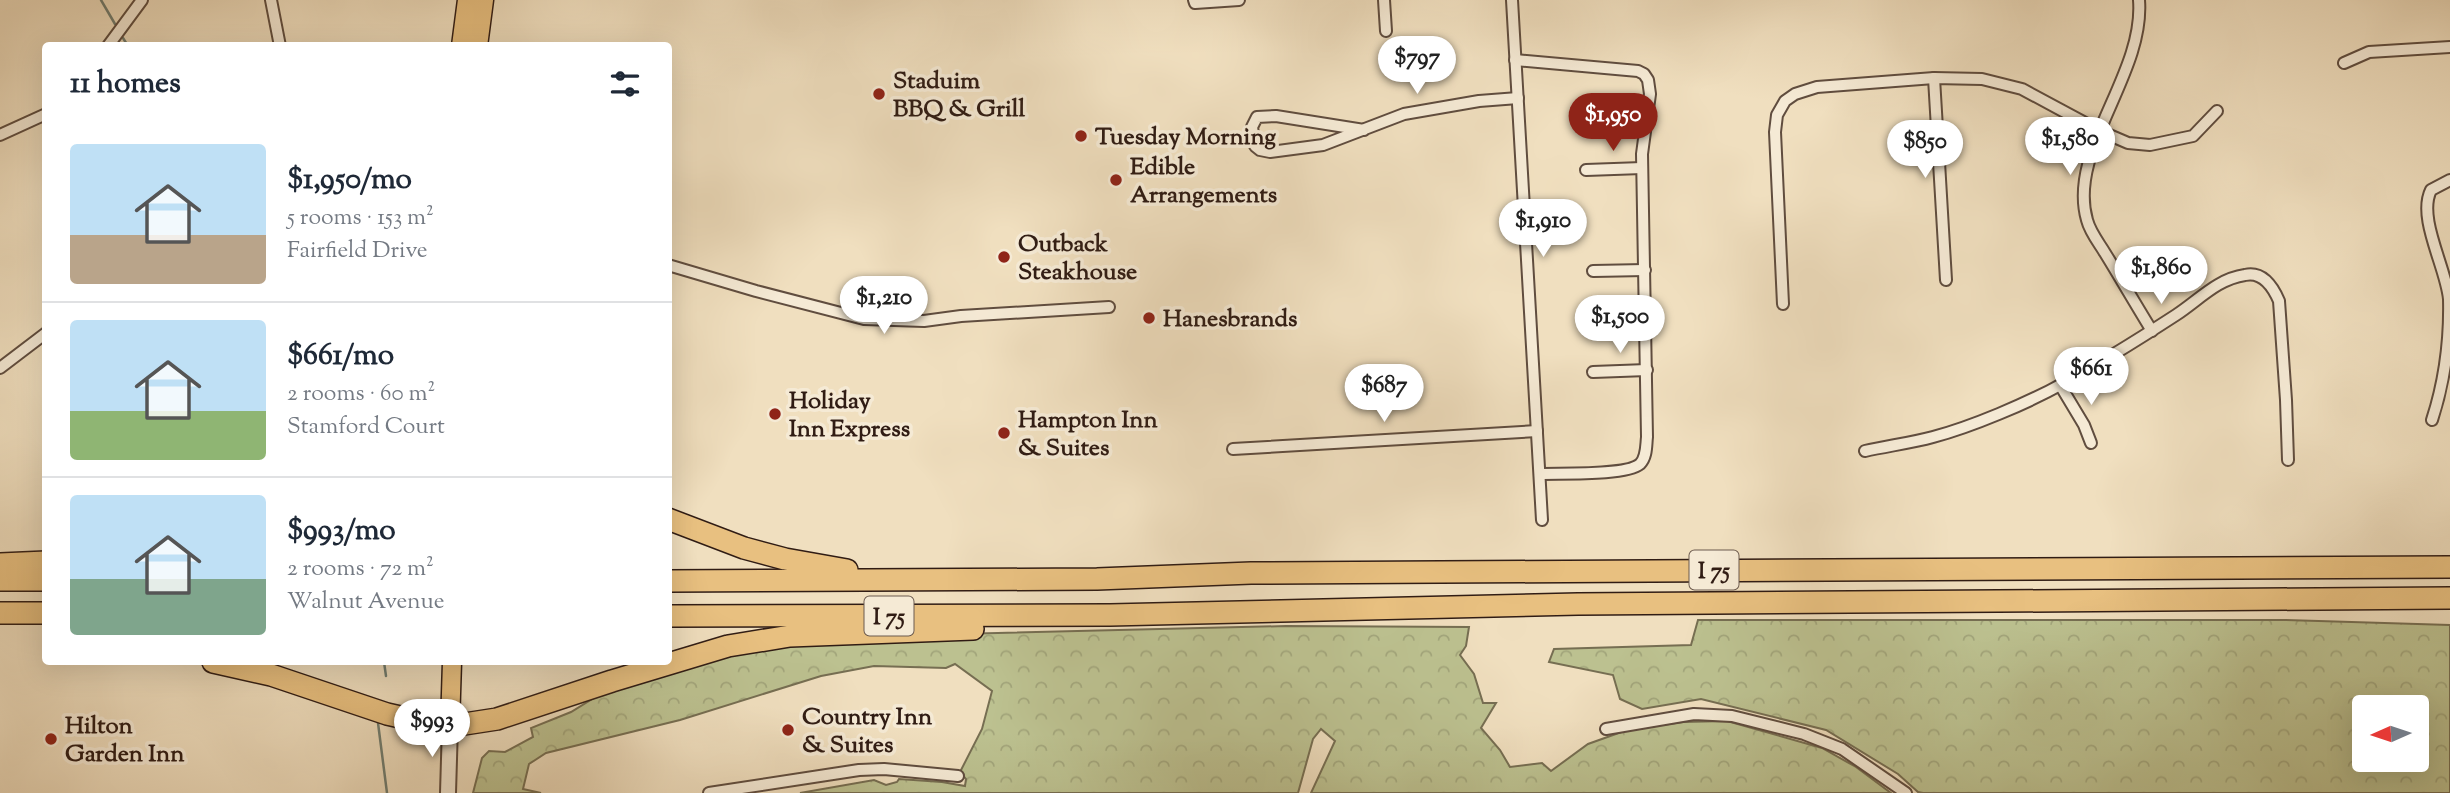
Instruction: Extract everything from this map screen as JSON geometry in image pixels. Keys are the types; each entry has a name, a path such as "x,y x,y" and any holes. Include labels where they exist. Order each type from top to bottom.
{"highway":[{"path":"672,521 744,548 785,559 862,571 893,580"},
{"path":"0,564 42,562"},
{"name":"I 75","path":"672,581 1097,579 1251,573 2450,567"},
{"path":"0,580 42,580"},
{"name":"I 75","path":"672,616 1110,615 1578,604 2450,598"},
{"path":"4,613 42,613"},
{"path":"4,613 42,622"},
{"path":"672,662 740,644 790,636 980,628 1110,615"},
{"path":"226,665 271,675 387,714 431,724 471,725 663,665"}],"main road":[{"path":"462,42 467,0"},
{"path":"479,42 484,0"},
{"path":"450,725 452,665"}],"street":[{"path":"111,42 142,0"},
{"path":"271,0 279,42"},
{"path":"1194,0 1195,3 1239,0"},
{"path":"1384,0 1386,31"},
{"path":"1512,0 1542,520"},
{"path":"2139,4 2136,46 2100,131 2087,175 2083,203 2088,224 2152,331"},
{"path":"2344,63 2369,52 2450,47"},
{"path":"1515,60 1623,69 1644,74 1648,80 1650,94 1642,168 1647,370 1645,456 1639,465 1618,471 1540,474"},
{"path":"1934,78 1946,280"},
{"path":"1783,304 1775,132 1777,115 1785,101 1795,94 1817,87 1934,78 1982,79 2022,89 2128,143 2150,145 2193,136 2217,111"},
{"path":"1364,130 1276,116 1257,117 1252,127 1255,146 1270,152 1324,145 1364,130 1404,114 1479,101 1518,98"},
{"path":"0,135 42,116"},
{"path":"1586,170 1642,168"},
{"path":"2432,420 2444,383 2448,356 2449,297 2426,208 2431,190 2450,180"},
{"path":"672,266 864,319 930,320 1109,307"},
{"path":"1593,271 1645,270"},
{"path":"1865,451 1934,436 1976,422 2060,385 2152,331 2219,283 2246,274 2264,279 2274,289 2279,302 2288,460"},
{"path":"0,368 42,336"},
{"path":"1593,372 1647,370"},
{"path":"2060,385 2084,425 2091,443"},
{"path":"1233,449 1537,431"},
{"path":"1606,729 1695,714 1731,716 1804,734 1842,749 1906,793"},
{"path":"448,793 450,725"},
{"path":"709,793 859,770 883,769 958,776"}],"green space":[{"path":"1698,620 2284,620 2450,625 2450,793 1923,793 1918,792 1898,774 1826,730 1701,699 1642,709 1620,699 1613,675 1549,662 1554,649 1691,645"},
{"path":"1286,626 1469,627 1466,646 1460,655 1474,674 1483,703 1496,703 1481,728 1500,750 1510,767 1542,763 1551,771 1588,744 1627,730 1683,722 1727,721 1822,748 1856,767 1891,793 1311,793 1335,741 1321,729 1313,739 1298,793 800,793 874,780 886,785 899,779 965,786 966,779 960,772 982,729 992,691 955,664 946,668 874,666 821,676 680,720 546,753 529,764 523,789 541,793 473,793 482,758 489,751 505,752 533,737 531,728 571,712 602,693 685,662 833,637"}],"waterway":[{"path":"101,0 115,24"},
{"path":"123,38 126,42"},
{"path":"384,665 386,676"},
{"path":"378,723 387,793"}],"place":[{"name":"Staduim BBQ & Grill","path":"879,94"},
{"name":"Tuesday Morning","path":"1081,136"},
{"name":"Edible Arrangements","path":"1116,180"},
{"name":"Outback Steakhouse","path":"1004,257"},
{"name":"Hanesbrands","path":"1149,318"},
{"name":"Holiday Inn Express","path":"775,414"},
{"name":"Hampton Inn & Suites","path":"1004,433"},
{"name":"Country Inn & Suites","path":"788,730"},
{"name":"Hilton Garden Inn","path":"51,739"}]}
